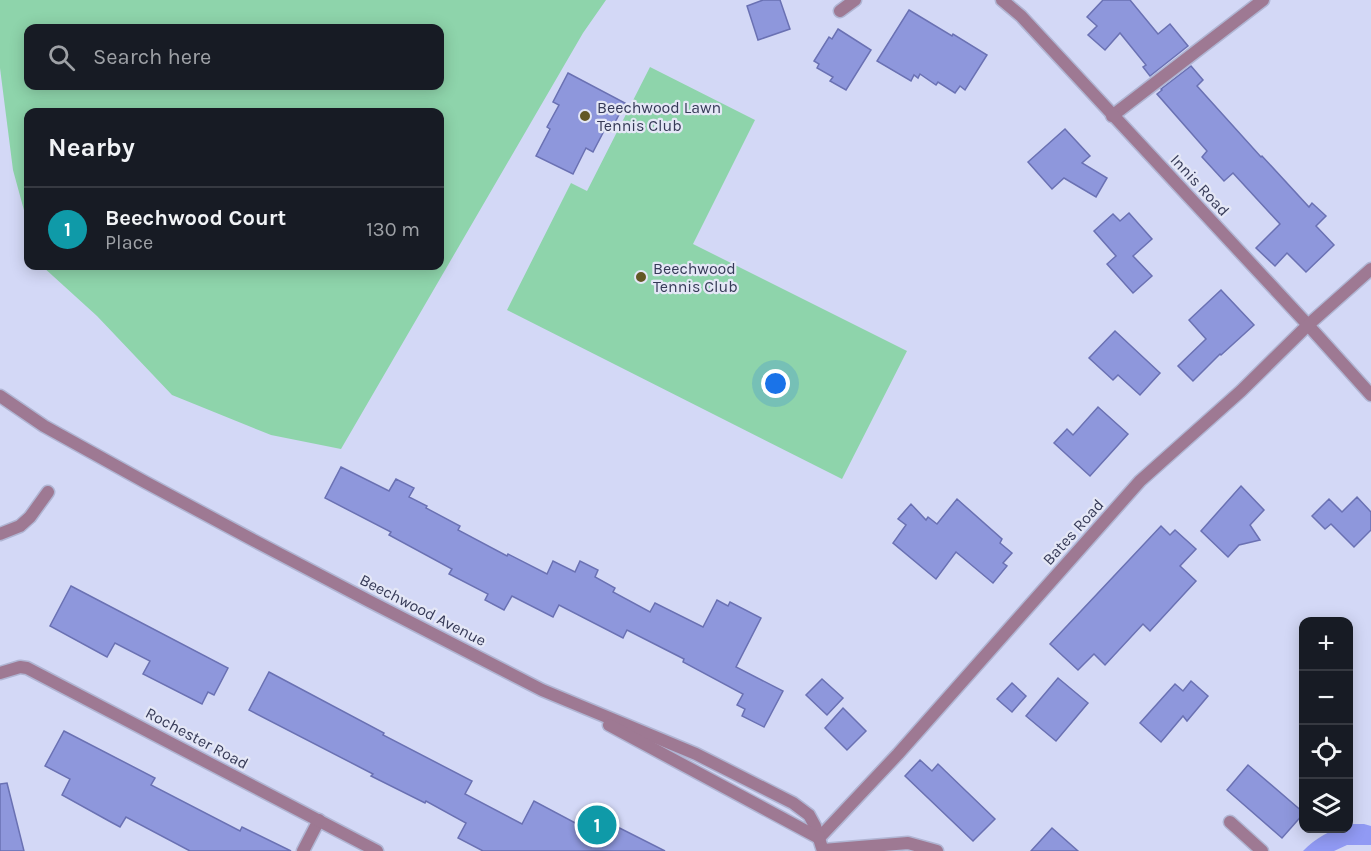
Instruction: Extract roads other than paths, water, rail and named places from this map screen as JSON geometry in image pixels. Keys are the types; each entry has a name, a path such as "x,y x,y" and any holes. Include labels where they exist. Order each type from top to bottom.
{"street":[{"path":"840,11 855,0"},
{"name":"Innis Road","path":"1002,0 1022,16 1371,395"},
{"path":"1112,116 1263,0"},
{"name":"Bates Road","path":"822,846 898,754 1140,481 1241,391 1308,325 1371,268"},
{"name":"Beechwood Avenue","path":"0,396 44,426 243,535 542,690 696,754 793,803 809,815 822,846"},
{"path":"0,534 20,526 30,518 48,492"},
{"name":"Rochester Road","path":"0,673 13,668 27,668 377,851"},
{"path":"542,690 822,846 908,843 937,851"},
{"path":"303,851 319,820"},
{"path":"1230,822 1262,851"}],"water":[{"path":"1353,824 1364,824 1371,826 1371,845 1347,845 1334,851 1303,851 1324,835 1353,833"}],"place":[{"name":"Beechwood Lawn Tennis Club","path":"585,116"},
{"name":"Beechwood Tennis Club","path":"641,277"},
{"name":"Beechwood Court","path":"597,825"}]}
